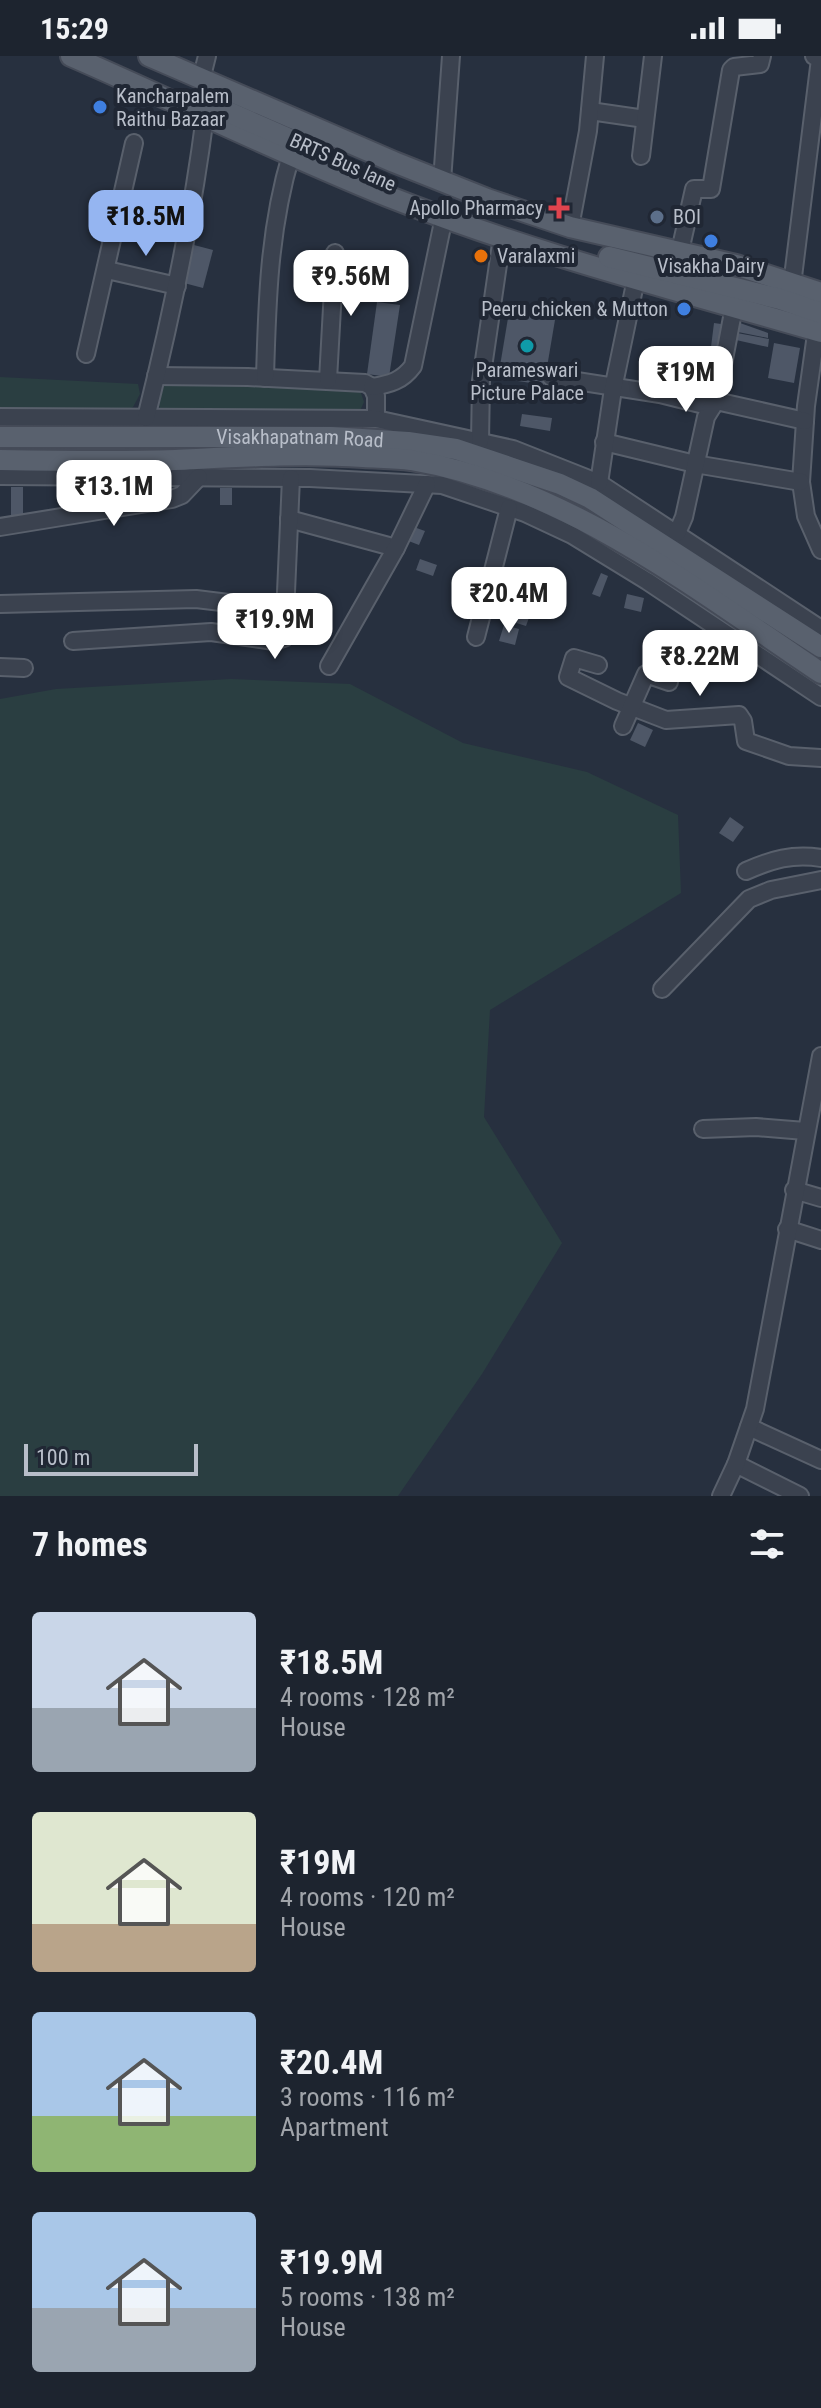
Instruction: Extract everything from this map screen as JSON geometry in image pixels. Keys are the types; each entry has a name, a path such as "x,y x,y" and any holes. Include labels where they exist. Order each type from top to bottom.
{"main road":[{"path":"71,56 291,155 502,237 734,307 820,314"},
{"name":"BRTS Bus lane","path":"104,56 319,153 470,213 613,258 791,292"},
{"path":"149,56 442,181 570,227 680,251 791,292 820,314"},
{"name":"Visakhapatnam Road","path":"0,437 331,437 456,449 560,484 594,490 821,647"},
{"path":"0,460 172,460 327,455 409,460 455,470 499,483 576,527 639,553 821,673"}],"street":[{"path":"201,80 207,56"},
{"path":"442,181 451,56"},
{"path":"570,227 590,111 595,56"},
{"path":"641,156 653,56"},
{"path":"680,251 694,189 711,189 731,70 734,67 756,66 760,64 762,56"},
{"path":"791,292 818,58"},
{"path":"590,111 645,119"},
{"path":"146,418 191,219 205,116"},
{"path":"86,354 134,143"},
{"path":"265,378 268,268 291,155"},
{"path":"121,201 191,219"},
{"path":"156,376 354,381 372,387 406,376 413,366 444,217"},
{"path":"480,441 481,381 502,237"},
{"path":"328,380 335,253"},
{"path":"107,270 177,286"},
{"path":"594,490 636,279"},
{"path":"677,533 684,517 706,417 714,404 734,307"},
{"path":"820,314 805,421 801,482 806,516 821,550"},
{"path":"551,377 805,421"},
{"path":"372,387 376,396 376,419"},
{"path":"0,417 376,419 513,449 677,533 821,629"},
{"path":"604,442 695,464 801,482"},
{"path":"0,476 291,478 442,485 576,527 647,581 821,697"},
{"path":"0,527 172,499 182,495 199,477"},
{"path":"73,641 211,632 280,640 286,633 291,478"},
{"path":"329,666 396,548 427,484"},
{"path":"476,637 509,508"},
{"path":"289,519 396,548"},
{"path":"0,604 196,599 287,610"},
{"path":"598,665 574,658 568,677 631,707 671,721 739,715 746,741 789,756 821,758"},
{"path":"0,667 24,668"},
{"path":"623,726 646,674 669,682"},
{"path":"746,871 773,859 794,855 821,858"},
{"path":"662,989 749,899 771,890 821,880"},
{"path":"726,1494 755,1409 821,1056"},
{"path":"703,1129 756,1127 805,1131"},
{"path":"794,1190 821,1198"},
{"path":"787,1229 821,1240"},
{"path":"749,1427 821,1460"},
{"path":"736,1464 800,1496"}],"green space":[{"path":"0,377 138,384 140,394 133,407 126,411 0,410"},
{"path":"165,384 279,385 360,390 364,402 358,415 160,408 158,403"},
{"path":"231,679 350,684 463,743 587,772 678,815 681,893 490,1010 484,1117 562,1243 482,1374 398,1496 0,1496 0,699 56,689"}],"building":[{"path":"194,245 213,250 203,288 184,283"},
{"path":"377,302 400,305 389,377 367,374"},
{"name":"Parameswari Picture Palace","path":"510,306 556,314 544,385 498,378"},
{"path":"714,323 728,325 723,357 710,355"},
{"path":"740,323 768,333 768,338 738,332"},
{"path":"737,333 769,339 768,347 736,340"},
{"path":"774,343 800,348 794,383 768,378"},
{"path":"522,414 552,418 550,431 520,426"},
{"path":"98,486 99,499 71,501 71,488"},
{"path":"11,487 23,487 23,517 11,517"},
{"path":"220,488 232,488 232,505 220,505"},
{"path":"411,526 425,531 419,545 406,540"},
{"path":"420,559 437,565 433,576 416,570"},
{"path":"601,573 608,576 600,597 592,594"},
{"path":"627,594 644,598 641,612 624,608"},
{"path":"515,607 531,612 526,626 510,621"},
{"path":"504,625 519,629 515,645 499,641"},
{"path":"638,723 653,730 645,747 630,740"},
{"path":"730,817 744,827 733,842 719,833"}],"place":[{"name":"Kancharpalem Raithu Bazaar","path":"100,107"},
{"name":"Apollo Pharmacy","path":"559,208"},
{"name":"BOI","path":"657,217"},
{"name":"Visakha Dairy","path":"711,241"},
{"name":"Varalaxmi","path":"481,256"},
{"name":"Peeru chicken & Mutton","path":"684,309"},
{"name":"Parameswari Picture Palace","path":"527,346"}]}
